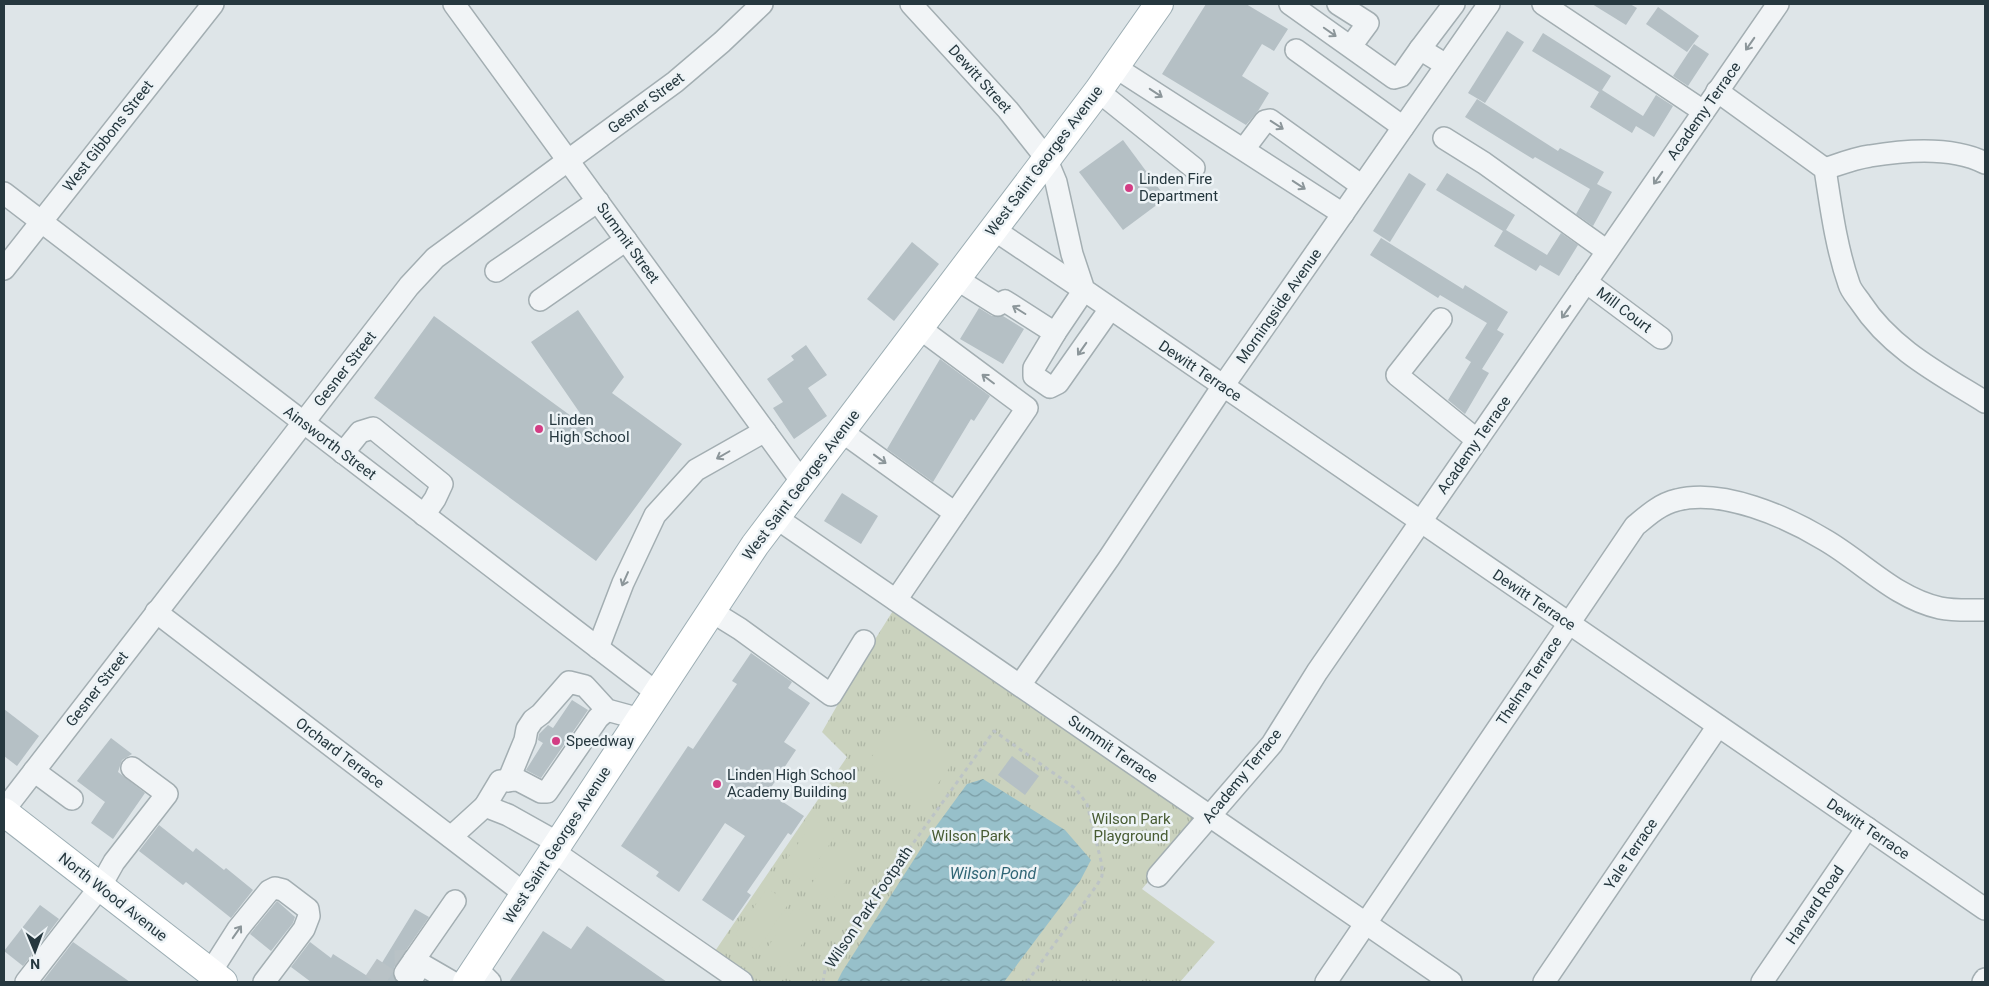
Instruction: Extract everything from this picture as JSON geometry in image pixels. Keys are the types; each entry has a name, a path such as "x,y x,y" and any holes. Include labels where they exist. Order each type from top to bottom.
{"main road":[{"name":"West Saint Georges Avenue","path":"478,978 524,894 711,611 776,517 1098,91 1159,4"},
{"name":"North Wood Avenue","path":"4,811 215,979"}],"street":[{"name":"West Gibbons Street","path":"4,269 213,4"},
{"name":"Summit Street","path":"454,4 802,482"},
{"name":"Gesner Street","path":"4,811 409,286 435,258 674,82 722,42 762,4"},
{"name":"Dewitt Street","path":"911,4 1008,110 1046,158"},
{"path":"1290,4 1394,78 1401,76 1454,4"},
{"path":"1338,4 1368,23 1351,46"},
{"name":"Morningside Avenue","path":"1020,685 1109,558 1222,386 1489,4"},
{"path":"1543,4 1569,20 1664,87 1703,111"},
{"name":"Academy Terrace","path":"1158,876 1272,744 1317,672 1778,4"},
{"path":"1420,49 1446,65"},
{"path":"1296,50 1403,127"},
{"path":"1115,67 1344,214"},
{"path":"1098,91 1194,168"},
{"path":"1717,91 1825,168 1838,245 1849,286 1866,312 1908,353 1985,402"},
{"path":"1244,149 1266,122 1270,120 1362,186"},
{"path":"1444,138 1484,163 1607,252"},
{"path":"1825,168 1869,156 1903,152 1952,152 1985,163"},
{"path":"1046,158 1056,182 1072,254 1084,290 1034,368 1034,376 1050,387 1058,383 1110,308"},
{"name":"Ainsworth Street","path":"4,193 657,693"},
{"path":"496,271 598,201"},
{"name":"Dewitt Terrace","path":"993,229 1985,909"},
{"path":"540,300 626,240"},
{"path":"956,278 998,306 1005,301 1055,333"},
{"name":"Mill Court","path":"1586,282 1661,338"},
{"path":"1441,319 1397,376 1477,440"},
{"path":"896,600 1027,408 918,327"},
{"path":"343,453 360,432 373,428 442,484 424,515"},
{"path":"598,648 623,583 655,515 696,470 765,431"},
{"path":"841,431 955,512"},
{"name":"Thelma Terrace","path":"1326,982 1568,623 1636,526 1655,510 1677,500 1704,498 1730,501 1777,515 1826,540 1882,582 1924,602 1939,608 1985,610"},
{"name":"Summit Terrace","path":"776,517 1451,982"},
{"path":"711,611 740,629 831,694 864,641"},
{"name":"Orchard Terrace","path":"156,612 524,894"},
{"path":"508,781 525,740 527,729 533,720 569,682 585,686 607,710 640,719"},
{"path":"451,837 485,806 500,781 518,780 541,792 546,792 598,718 607,710"},
{"name":"Yale Terrace","path":"1544,982 1718,726"},
{"path":"26,982 100,887 114,862 167,794 132,768"},
{"path":"34,771 72,798"},
{"path":"485,806 508,815 555,847 742,982"},
{"name":"Harvard Road","path":"1762,982 1867,828"},
{"path":"215,979 238,929 269,891 275,888 283,890 308,909 309,916 304,929 264,982"},
{"path":"452,982 411,968 455,901"}],"path":[{"name":"Wilson Park Footpath","path":"823,982 826,964 994,731 1076,789 1087,804 1102,865 1102,876 1097,885 1027,982"}],"green space":[{"name":"Wilson Park","path":"896,606 1203,816 1142,889 1215,942 1180,982 748,982 711,957 847,757 822,732"},
{"path":"902,714 959,754 925,802 868,762"},
{"path":"815,820 836,835 804,881 782,866"},
{"path":"842,839 864,854 832,901 810,886"},
{"path":"767,888 789,903 757,950 735,935"},
{"path":"795,907 817,922 785,969 763,954"}],"water":[{"name":"Wilson Pond","path":"983,779 1065,830 1091,860 1080,881 1004,982 837,982 929,836 967,784"}],"building":[{"path":"1206,4 1246,4 1288,29 1274,51 1262,44 1242,76 1269,93 1258,111 1246,125 1162,74"},
{"path":"1592,4 1630,4 1637,8 1626,25"},
{"path":"1658,7 1699,36 1687,52 1646,24"},
{"path":"1507,31 1524,42 1485,103 1468,93"},
{"path":"1543,33 1611,76 1602,90 1643,116 1656,95 1673,106 1654,137 1636,126 1632,133 1590,107 1599,92 1532,51"},
{"path":"1694,44 1709,54 1688,86 1673,76"},
{"path":"1477,99 1558,151 1560,148 1604,172 1597,184 1612,192 1593,226 1576,214 1590,189 1535,157 1533,159 1465,117"},
{"path":"1123,140 1166,198 1123,230 1079,172"},
{"path":"1409,173 1426,184 1390,242 1373,231"},
{"path":"1447,173 1515,215 1506,230 1547,255 1561,233 1578,245 1559,276 1540,265 1536,271 1494,246 1503,231 1436,190"},
{"path":"1381,238 1463,289 1465,285 1508,312 1497,330 1504,334 1482,369 1489,373 1465,414 1448,400 1471,362 1465,358 1487,323 1440,295 1438,298 1370,255"},
{"path":"912,242 939,264 894,321 867,299"},
{"path":"979,308 992,316 1003,316 1024,329 1003,364 960,339"},
{"name":"Linden High School","path":"578,310 624,377 612,393 682,444 596,561 374,398 434,316 593,432 531,342"},
{"path":"806,345 827,375 808,388 827,416 794,439 773,408 783,402 767,379 794,360 791,356"},
{"path":"940,359 990,396 974,421 971,419 933,482 887,449"},
{"path":"842,493 878,516 861,544 824,521"},
{"name":"Linden High School Academy Building","path":"751,653 792,682 788,688 810,703 784,742 796,750 768,792 804,816 791,835 788,833 747,892 751,895 733,921 702,900 745,836 725,823 679,892 656,876 659,872 621,846 688,746 693,749 737,684 732,681"},
{"path":"572,700 588,710 541,778 526,770 543,743 538,740 539,734 548,725 553,728"},
{"path":"4,709 39,736 17,766 4,756"},
{"path":"111,738 132,754 122,760 118,772 145,793 113,839 91,823 105,802 77,781"},
{"path":"1012,756 1039,776 1025,795 998,775"},
{"path":"159,825 193,852 196,848 224,870 226,868 253,890 231,918 186,882 183,885 139,851"},
{"path":"277,901 295,917 293,923 271,951 250,934"},
{"path":"40,905 59,919 23,966 4,951"},
{"path":"415,909 429,917 395,966 393,972 397,982 311,982 291,967 310,942 331,958 333,954 372,979"},
{"path":"587,926 667,982 509,982 543,931 571,949"},
{"path":"73,942 130,982 44,982"}],"tunnel":[{"path":"374,982 388,961 411,960"}],"place":[{"name":"Linden Fire Department","path":"1129,188"},
{"name":"Linden High School","path":"539,429"},
{"name":"Speedway","path":"556,741"},
{"name":"Linden High School Academy Building","path":"717,784"}],"park label":[{"name":"Wilson Park Playground","path":"1131,828"}]}
